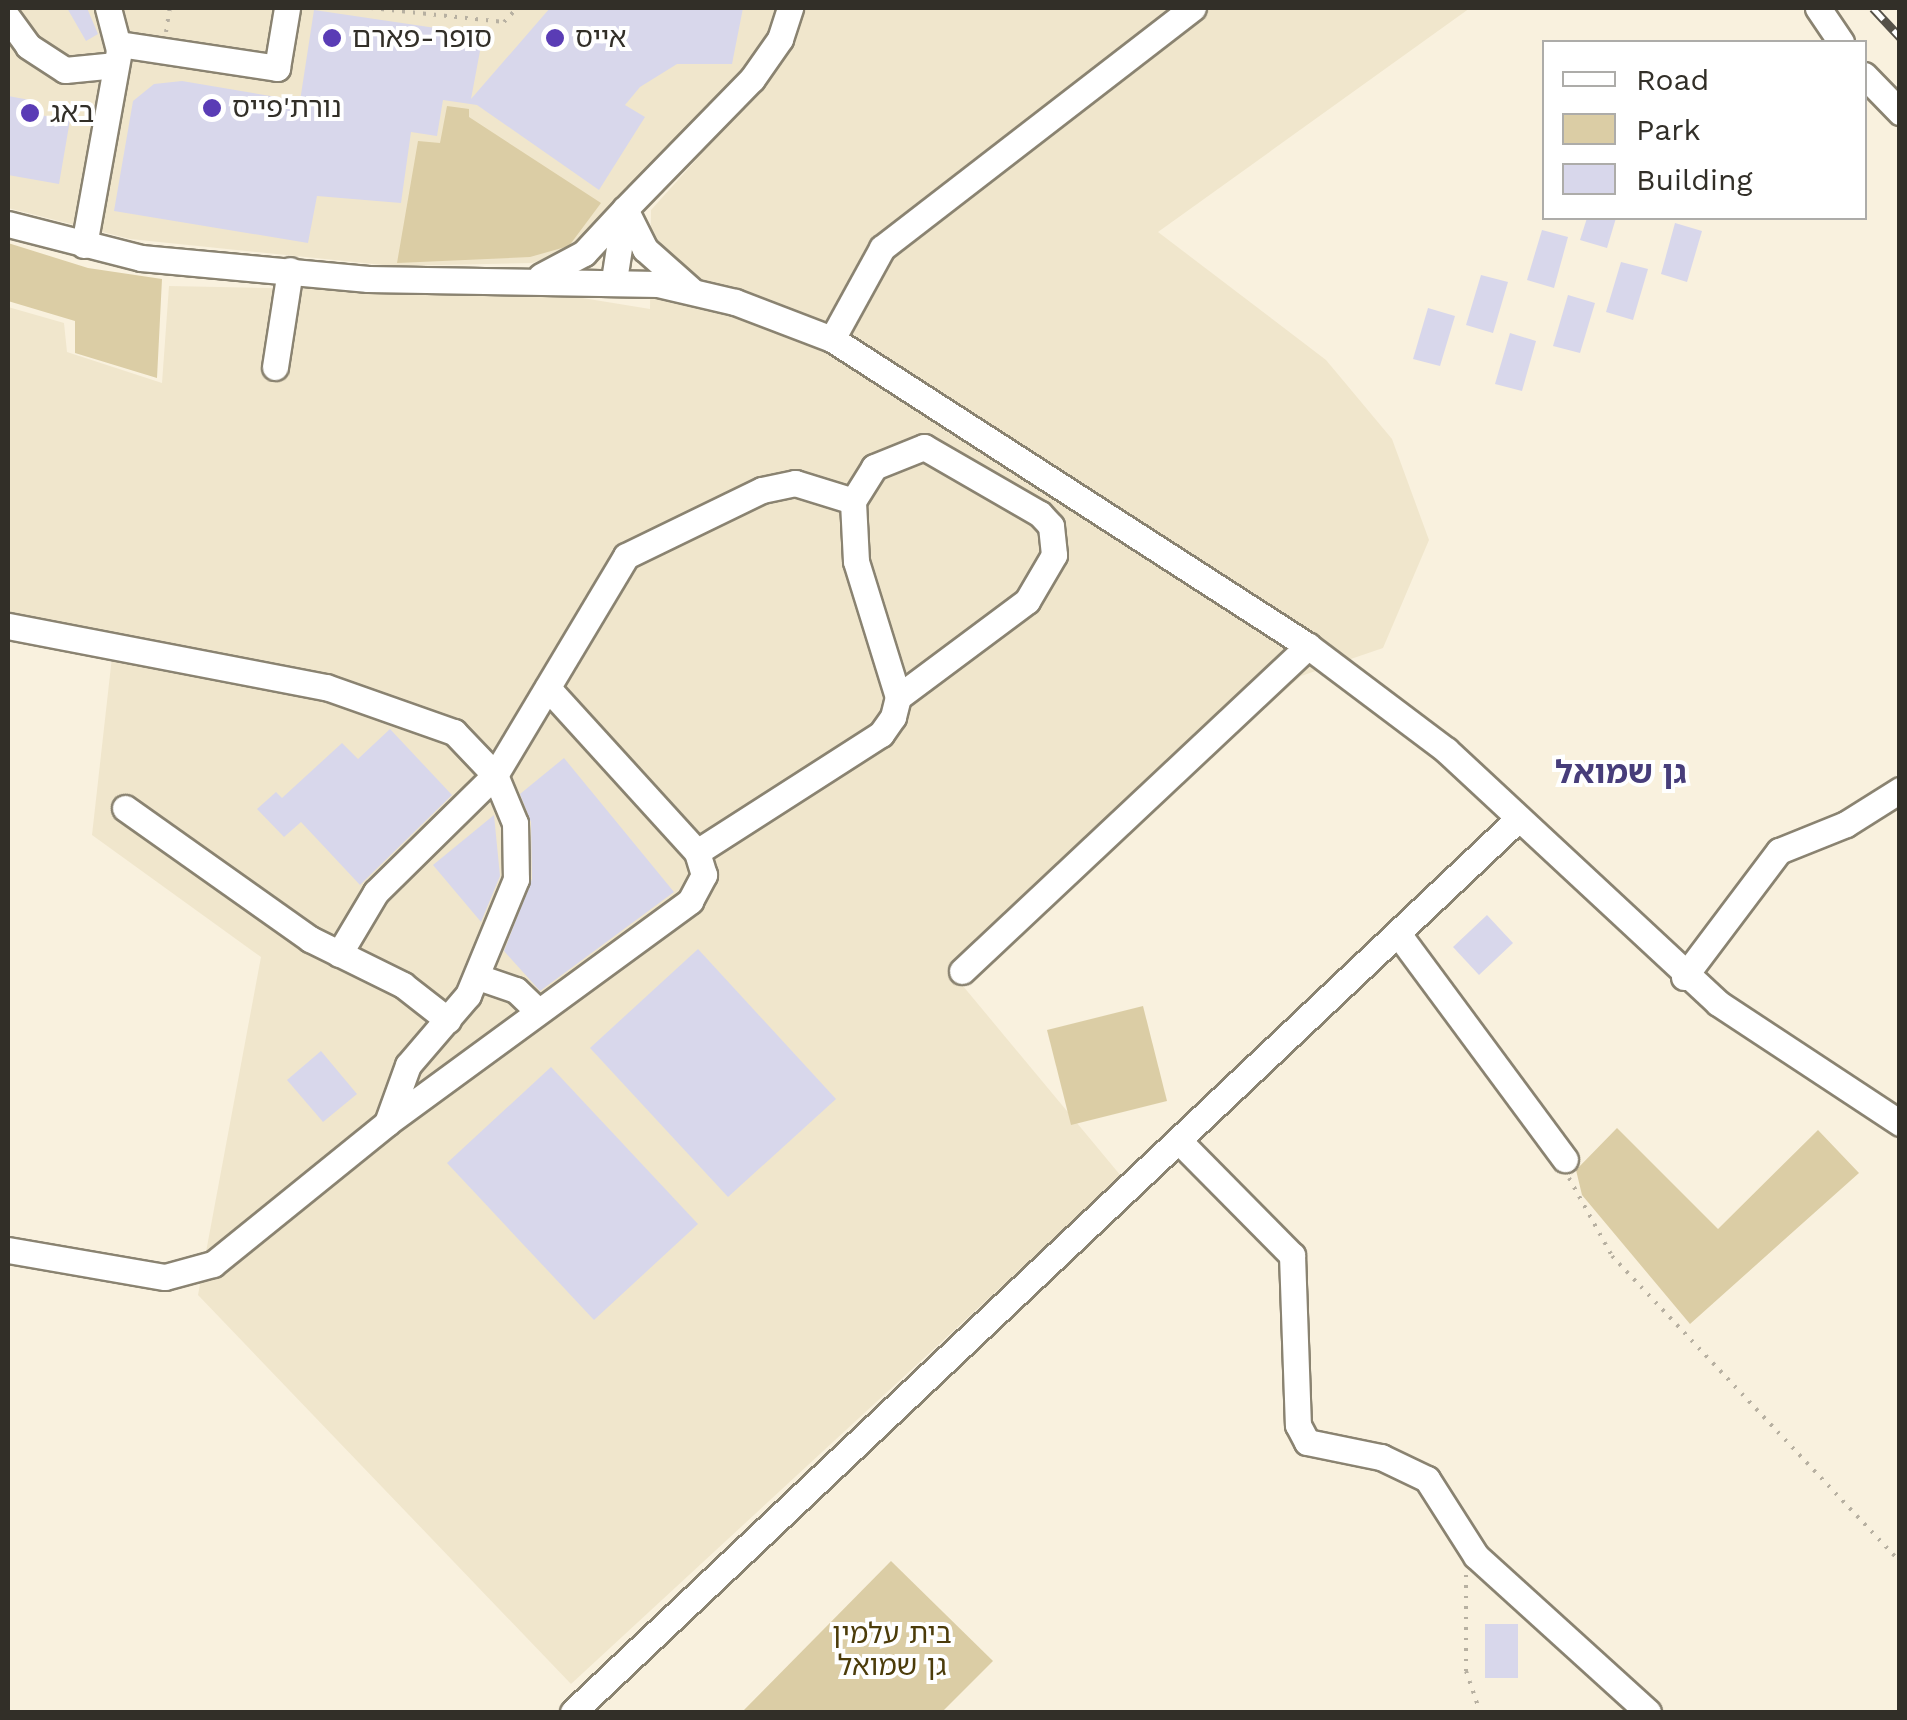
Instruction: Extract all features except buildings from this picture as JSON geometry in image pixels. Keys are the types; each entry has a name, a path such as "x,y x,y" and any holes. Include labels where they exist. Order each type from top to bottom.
{"street":[{"path":"84,246 118,54 108,8"},
{"path":"65,70 118,54 277,68 287,8"},
{"path":"527,280 584,253 752,79 780,39 790,8"},
{"path":"832,339 882,248 1193,8"},
{"path":"1818,8 1840,40"},
{"path":"8,18 28,46 87,86 106,118"},
{"path":"1867,77 1900,112"},
{"path":"614,280 625,208"},
{"path":"625,208 645,248 690,289"},
{"path":"8,224 84,246 401,281 614,280 690,289 832,339 1308,646 1446,750 1684,976 1900,1123"},
{"path":"274,367 290,270"},
{"path":"697,852 881,734 898,697 1027,601 1046,576 1054,540 1040,514 924,447 874,468 853,500 856,561 898,697"},
{"path":"339,954 376,892 495,775 626,556 647,542 796,483 853,500"},
{"path":"8,626 326,686 454,732 495,775 515,824 518,862 478,977 448,1020 408,1065 387,1123"},
{"path":"962,971 1308,646"},
{"path":"8,1250 138,1275 199,1268 233,1251 387,1123 690,901 704,876 697,852 548,688"},
{"path":"1684,976 1779,850 1846,824 1900,790"},
{"path":"124,808 339,954 404,985 448,1020"},
{"path":"573,1712 1180,1143 1518,819"},
{"path":"1399,935 1564,1159"},
{"path":"478,977 516,990 538,1011"},
{"path":"1180,1143 1292,1255 1298,1425 1307,1442 1382,1457 1427,1479 1466,1544 1648,1712"}],"path":[{"path":"371,8 504,22 518,8"},
{"path":"1564,1159 1574,1197 1612,1256 1900,1562"},
{"path":"1466,1544 1466,1671 1480,1712"}],"shaded area":[{"path":"8,8 799,8 570,250 532,263 393,266 130,239 8,208"},
{"path":"805,8 1470,8 1158,232 1326,360 1392,439 1429,540 1383,648 1301,676 958,980 1121,1176 571,1684 198,1295 261,957 92,835 112,657 8,637 8,307 64,323 67,352 162,383 169,286 558,294 650,309 651,210 783,63"}],"green space":[{"path":"447,106 469,109 469,117 601,203 569,246 530,257 397,263 418,141 440,143"},
{"path":"8,243 88,268 162,279 157,378 75,353 75,321 8,301"},
{"path":"1143,1006 1167,1101 1071,1125 1047,1030"},
{"path":"1617,1128 1718,1229 1818,1130 1859,1173 1690,1324 1582,1195 1576,1170"},
{"name":"בית עלמין גן שמואל","path":"891,1561 993,1661 942,1712 742,1712"}],"railway":[{"path":"1873,8 1900,37"}],"place":[{"name":"סופר-פארם","path":"332,38"},
{"name":"אייס","path":"555,38"},
{"name":"נורת'פייס","path":"212,108"},
{"name":"באג","path":"30,113"}],"district":[{"name":"גן שמואל","path":"1621,772"}]}
